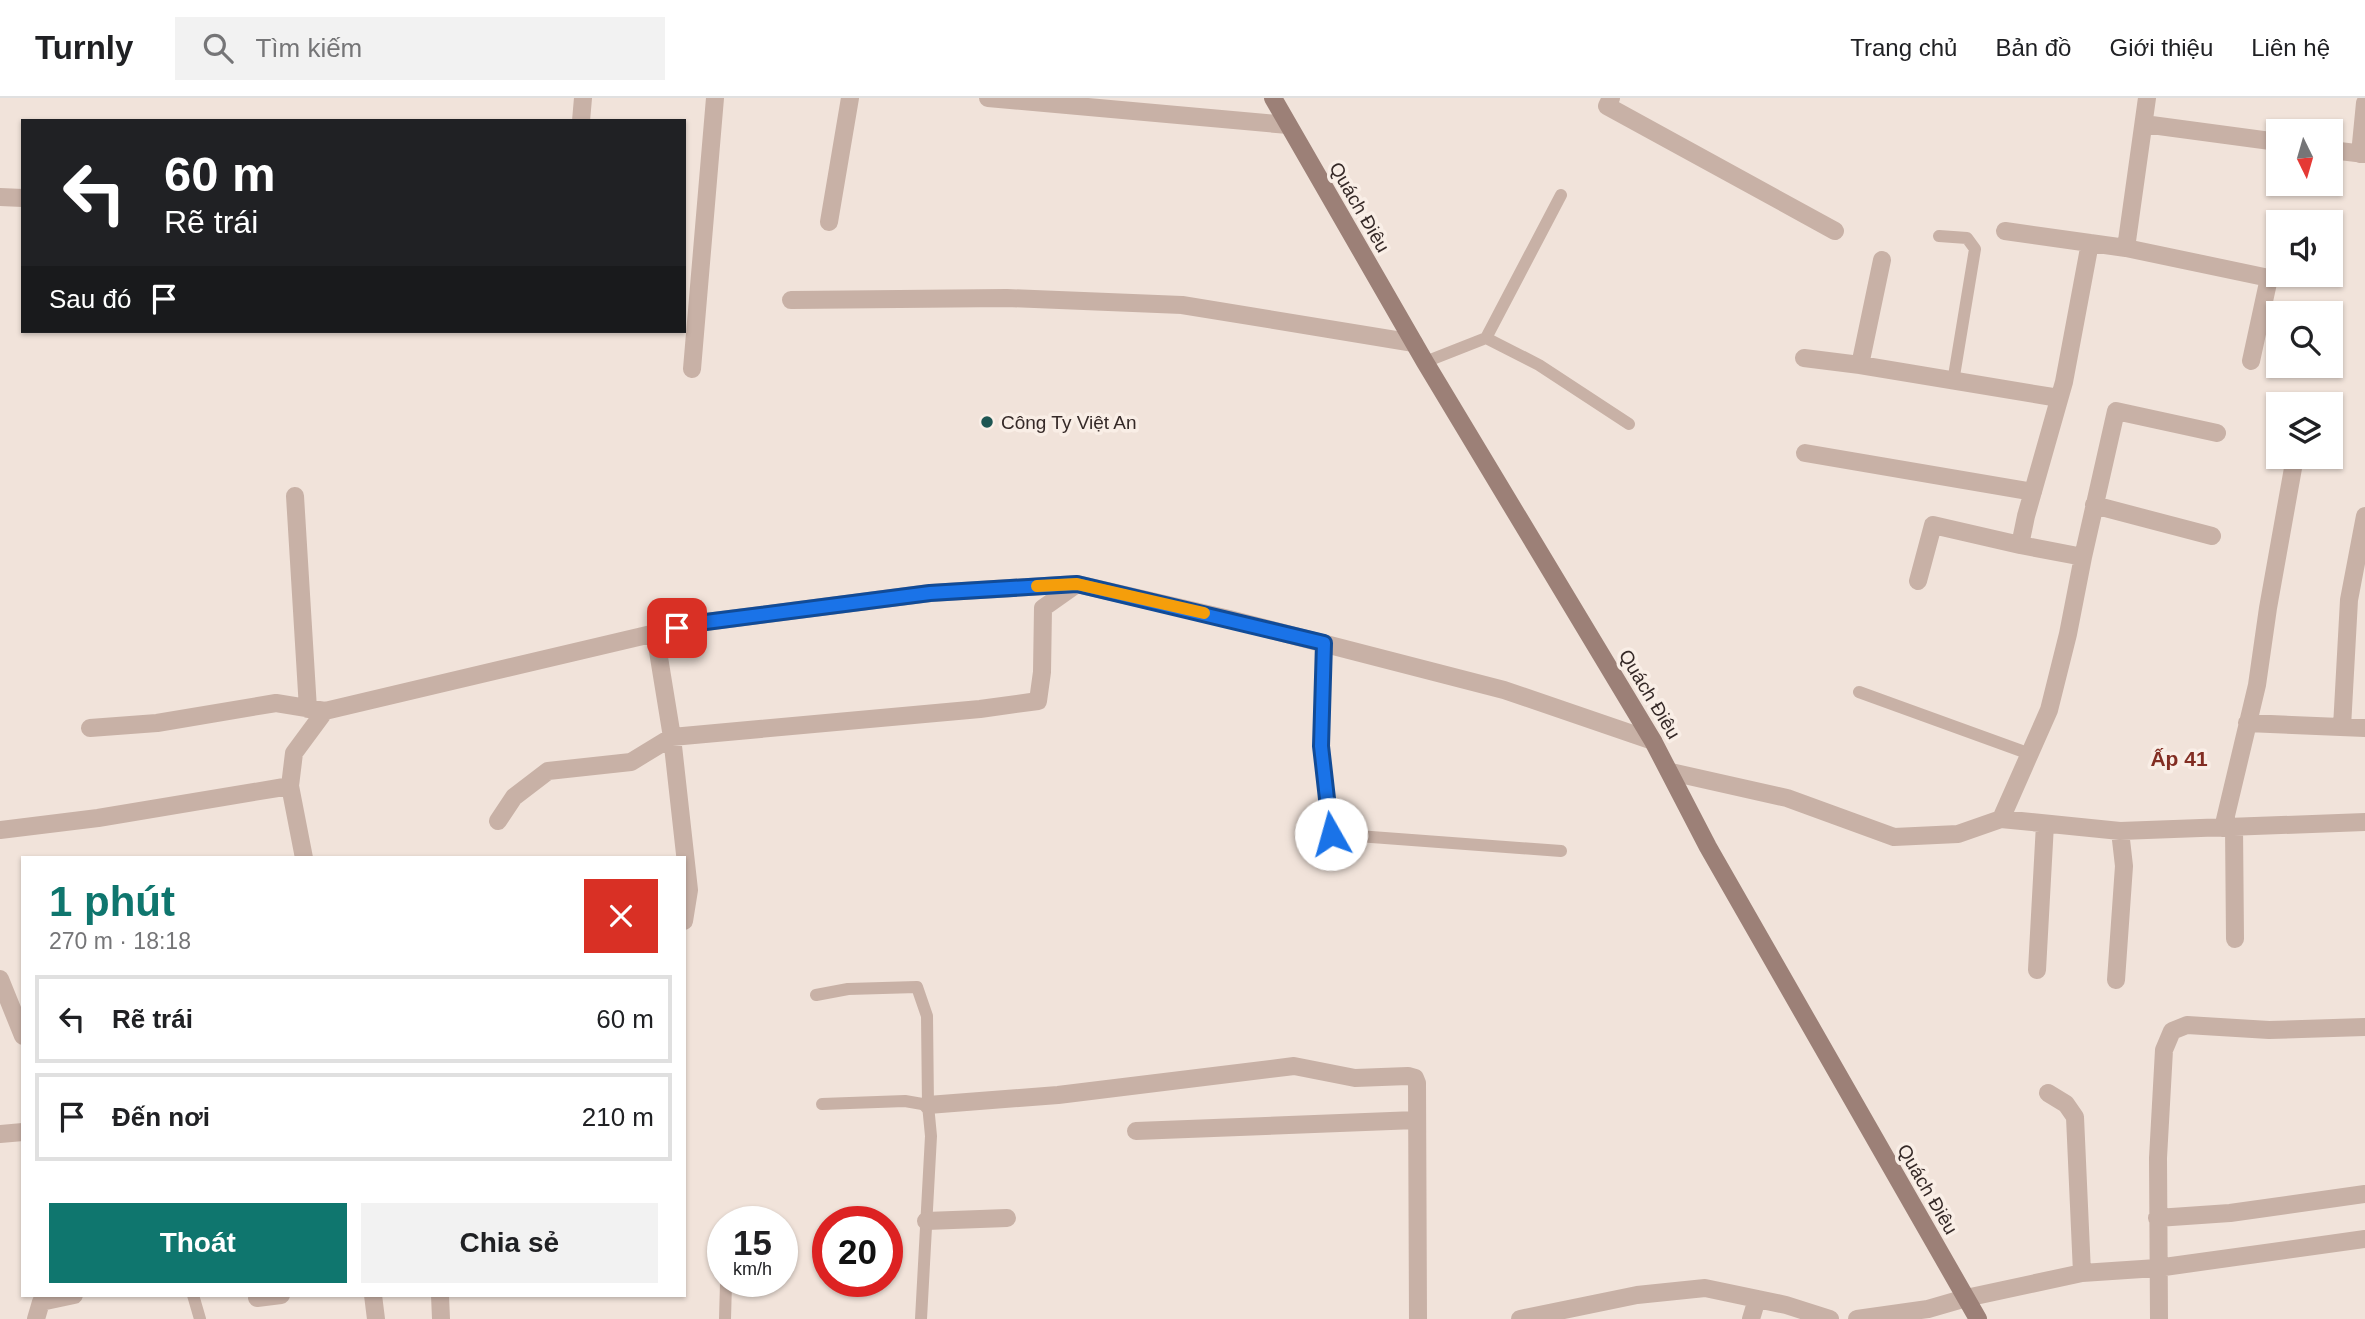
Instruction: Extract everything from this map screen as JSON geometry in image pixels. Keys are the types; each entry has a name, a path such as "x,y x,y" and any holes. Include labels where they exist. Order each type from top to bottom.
{"main road":[{"name":"Quách Điêu","path":"1273,98 1425,362 1671,772 1708,847 1978,1319"}],"street":[{"path":"581,119 583,98"},
{"path":"692,369 715,98"},
{"path":"829,222 850,98"},
{"path":"988,98 1288,125"},
{"path":"1611,98 1607,106 1835,231"},
{"path":"2126,248 2147,98"},
{"path":"2343,152 2363,154 2365,103"},
{"path":"2144,124 2266,140"},
{"path":"0,197 21,198"},
{"path":"2005,231 2126,248 2269,278 2251,361"},
{"path":"2020,545 2059,398 2090,243"},
{"path":"1860,365 1882,260"},
{"path":"790,300 1007,298 1182,304 1414,343"},
{"path":"1804,358 2059,398"},
{"path":"2001,819 2049,710 2116,411 2217,433"},
{"path":"1805,453 2032,492"},
{"path":"2235,939 2229,828 2247,723 2257,685 2293,469"},
{"path":"295,496 316,710 294,753 290,786 304,856"},
{"path":"2094,505 2212,536"},
{"path":"2342,727 2349,600 2365,516"},
{"path":"1918,581 1933,525 2083,558"},
{"path":"90,728 157,723 276,703 316,710 698,623 930,593 1077,584 1324,643 1504,690 1653,741"},
{"path":"498,821 514,797 548,771 631,762 673,737 980,709 1038,701 1042,671 1043,608 1077,584"},
{"path":"655,633 673,737 685,856"},
{"path":"2247,723 2365,728"},
{"path":"1671,772 1787,797 1894,836 1958,834 2001,819 2120,831 2365,822"},
{"path":"0,830 98,818 290,786"},
{"path":"2037,970 2045,824"},
{"path":"2116,980 2124,866 2120,831"},
{"path":"686,861 689,890 686,909"},
{"path":"0,979 21,1031"},
{"path":"2159,1319 2158,1158 2164,1050 2172,1031 2187,1025 2269,1030 2365,1027"},
{"path":"928,1105 1058,1095 1294,1066 1354,1078 1415,1078 1418,1319"},
{"path":"2048,1093 2066,1104 2076,1117 2082,1273"},
{"path":"1136,1131 1416,1120"},
{"path":"0,1134 21,1132"},
{"path":"2157,1218 2230,1213 2365,1194"},
{"path":"926,1221 1007,1218"},
{"path":"1857,1319 1928,1309 2082,1273 2157,1268 2365,1239"},
{"path":"1520,1319 1637,1295 1705,1287 1786,1305 1830,1319"},
{"path":"39,1305 67,1297"},
{"path":"257,1298 265,1297"},
{"path":"373,1297 376,1319"},
{"path":"440,1297 441,1319"},
{"path":"1751,1319 1757,1299"}],"lane":[{"path":"1425,362 1486,338 1561,195"},
{"path":"1938,236 1967,238 1975,249 1953,382"},
{"path":"1486,338 1539,365 1629,424"},
{"path":"1324,643 1321,746 1331,834 1562,851"},
{"path":"1859,692 2030,754"},
{"path":"816,995 848,989 917,987 928,1016 928,1105 932,1136 921,1319"},
{"path":"822,1104 905,1101 928,1105"},
{"path":"194,1297 200,1319"},
{"path":"725,1319 726,1297"}],"slow traffic":[{"path":"1037,586 1077,584 1204,613"}],"place":[{"name":"Công Ty Việt An","path":"987,422"}],"district":[{"name":"Ấp 41","path":"2179,759"}],"route":[{"path":"677,628 930,593 1077,584 1324,643 1321,746 1331,834"}]}
